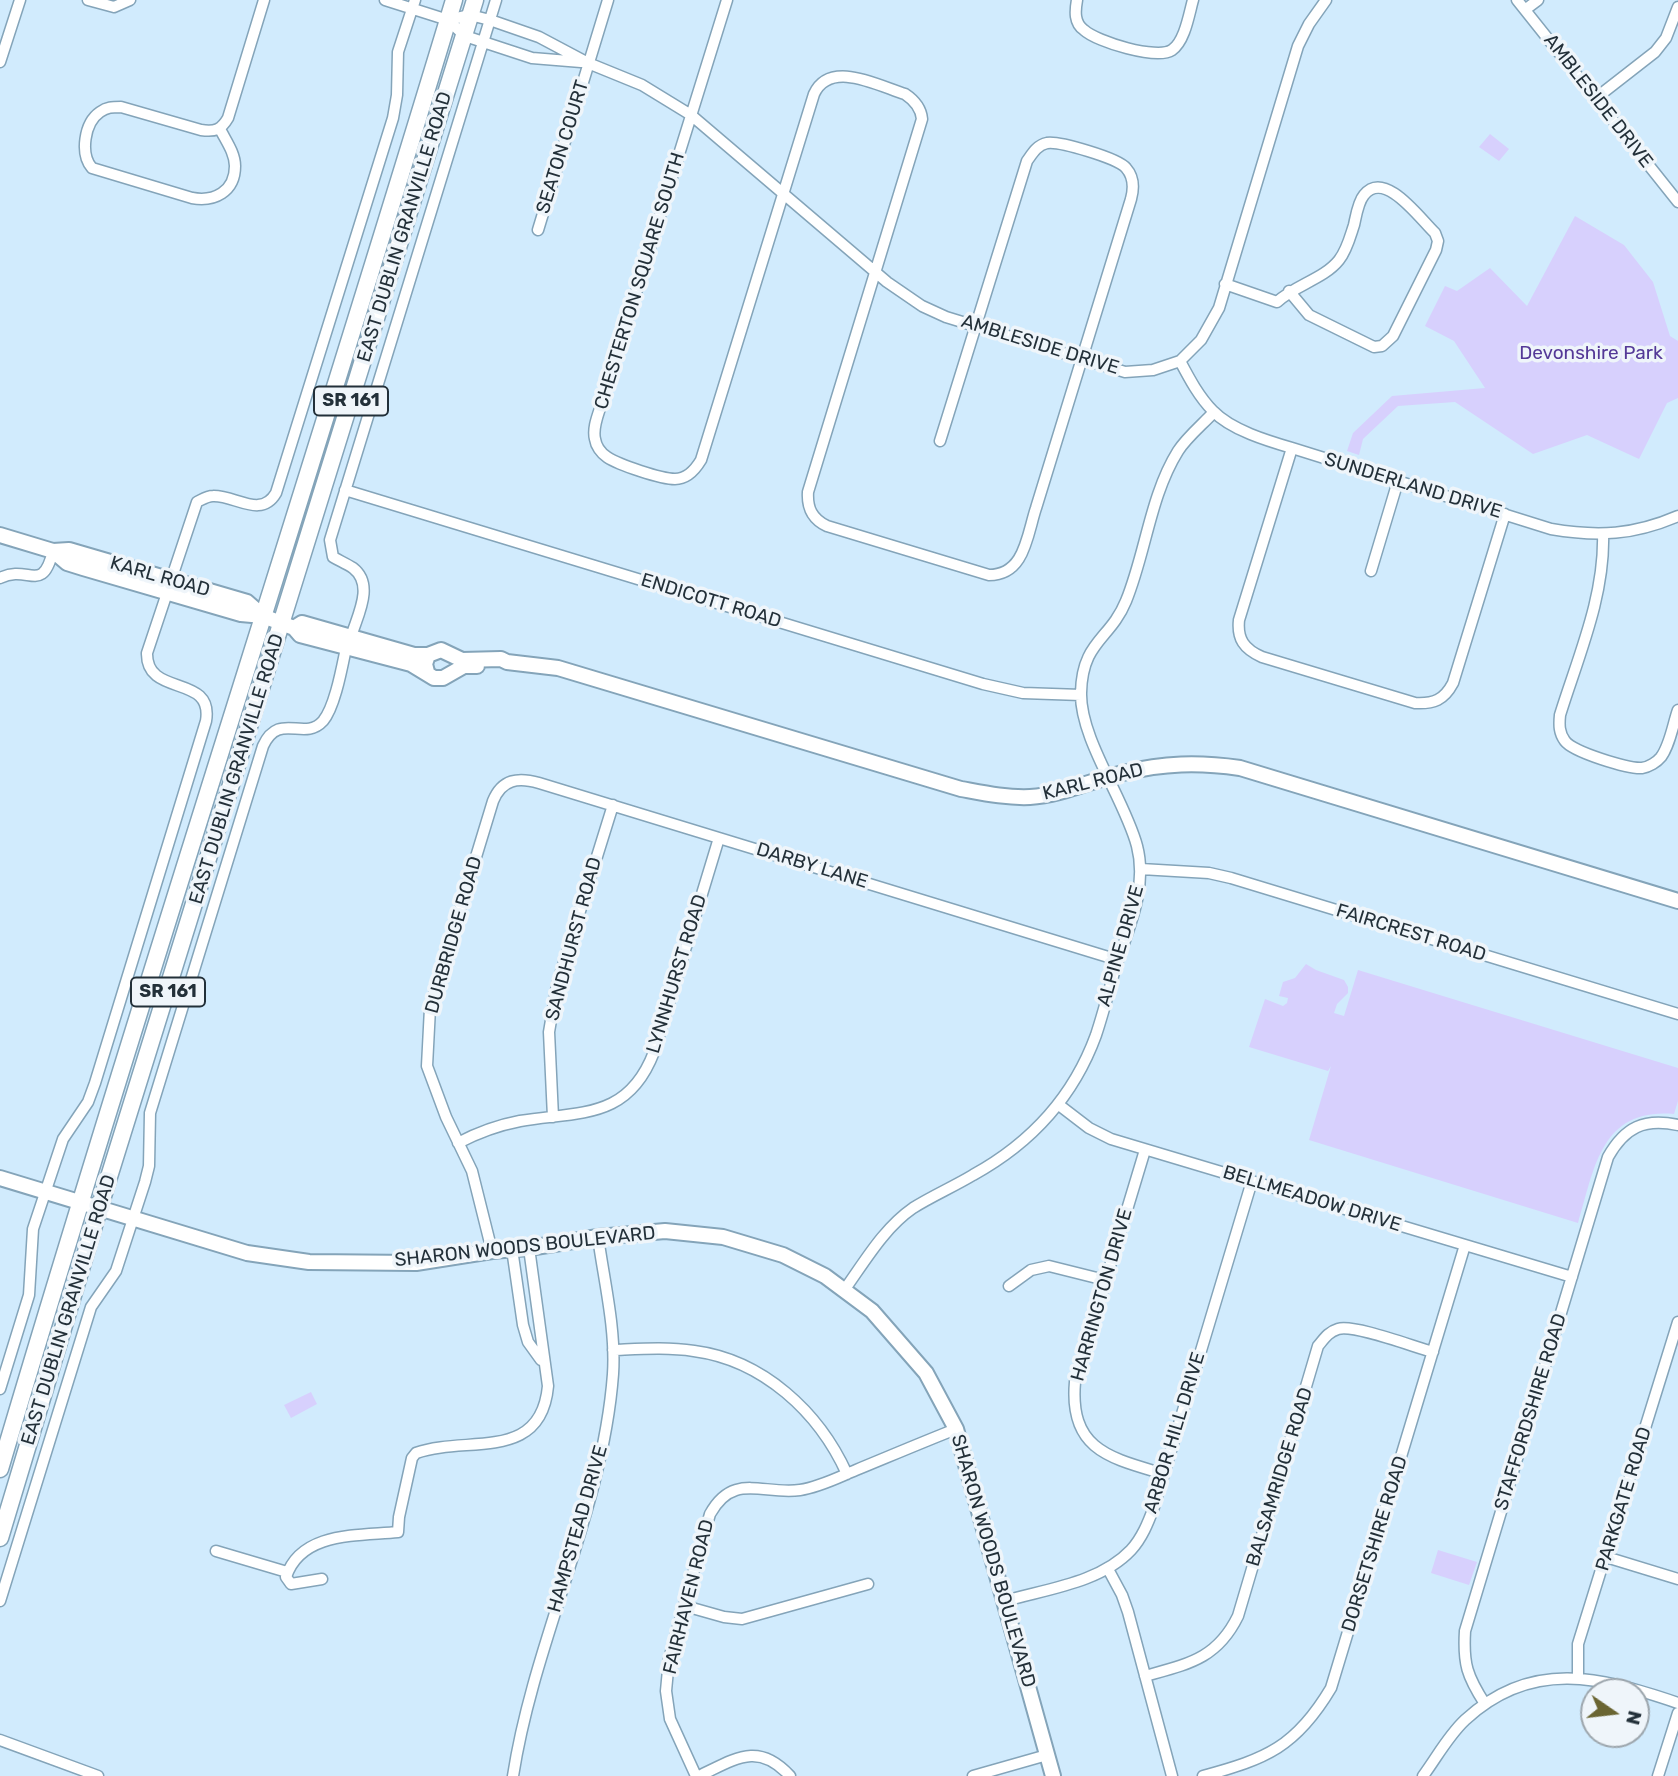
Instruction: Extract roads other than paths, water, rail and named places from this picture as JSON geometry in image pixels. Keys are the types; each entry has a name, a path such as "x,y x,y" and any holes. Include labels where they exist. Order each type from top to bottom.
{"main road":[{"name":"EAST DUBLIN GRANVILLE ROAD","path":"0,1469 79,1203 454,0"},
{"name":"EAST DUBLIN GRANVILLE ROAD","path":"0,1538 99,1209 288,626 401,234 473,8"},
{"path":"37,1416 58,1295 80,1228 79,1203"}],"street":[{"path":"0,62 20,0"},
{"path":"88,0 114,7 130,0"},
{"path":"220,129 235,165 233,180 226,191 215,198 202,200 92,167 86,160 84,151 96,114 108,107 121,107 201,130 220,129 228,118 264,0"},
{"path":"385,0 414,5 448,20"},
{"name":"EAST DUBLIN GRANVILLE ROAD","path":"0,1601 91,1307 116,1271 149,1166 150,1113 263,746 272,731 279,728 312,727 325,718 364,597 364,585 360,575 352,567 333,557 330,540 496,0"},
{"name":"SEATON COURT","path":"538,230 608,0"},
{"name":"CHESTERTON SQUARE SOUTH","path":"727,0 594,429 598,448 604,456 666,478 677,479 696,469 783,193"},
{"path":"1077,0 1076,17 1083,30 1096,37 1146,52 1160,53 1173,49 1182,36 1193,0"},
{"path":"1180,361 1213,323 1298,46 1326,0"},
{"name":"AMBLESIDE DRIVE","path":"1517,0 1678,202"},
{"path":"1526,9 1538,0"},
{"path":"0,1389 29,1295 31,1239 45,1192 63,1139 88,1102 95,1083 206,722 206,706 200,696 157,677 147,664 147,653 197,502 215,495 261,505 269,503 276,492 393,118 397,95 398,52 414,5"},
{"path":"1596,98 1655,51 1667,38 1678,7"},
{"name":"AMBLESIDE DRIVE","path":"588,63 532,58 465,36 448,20 473,8 490,20 539,37 588,63 642,85 691,115 887,282 922,306 975,327 1125,372 1153,370 1180,361"},
{"path":"783,193 814,94 825,80 848,76 913,99 922,119 920,129 808,492 807,504 818,522 827,526 989,575 1006,572 1015,566 1020,557 1132,199 1132,177 1118,162 1059,144 1047,143 1036,148 1027,161 940,441"},
{"path":"1225,284 1277,302 1289,291 1329,270 1347,247 1362,197 1381,186 1392,190 1435,233 1436,250 1393,336 1386,344 1374,347 1309,315 1289,291"},
{"name":"SUNDERLAND DRIVE","path":"1180,361 1192,383 1214,412 1252,435 1551,529 1603,534 1653,527 1678,516"},
{"name":"ALPINE DRIVE","path":"845,1289 883,1237 912,1209 973,1176 1020,1144 1059,1105 1078,1076 1096,1036 1140,889 1141,869 1137,845 1086,726 1081,695 1084,666 1090,650 1112,625 1126,602 1166,472 1180,448 1214,412"},
{"path":"1292,448 1238,620 1238,632 1243,644 1262,657 1415,703 1438,701 1453,683 1505,514"},
{"path":"1371,572 1398,481"},
{"name":"ENDICOTT ROAD","path":"345,490 983,684 1023,693 1081,695"},
{"path":"1603,534 1604,558 1599,589 1560,715 1559,728 1563,739 1577,751 1642,768 1661,758 1678,710"},
{"name":"KARL ROAD","path":"0,535 53,551 67,563 169,586 244,615 263,616 288,626 302,623 349,643 411,664 427,673"},
{"path":"0,578 11,573 38,576 44,574 53,551"},
{"name":"KARL ROAD","path":"349,643 414,655 428,655"},
{"path":"441,650 451,656 451,672 439,679 427,673 425,663 428,655 441,650"},
{"name":"KARL ROAD","path":"451,656 462,660 501,659 578,673 961,789 997,796 1031,797 1065,791 1109,777 1176,763 1208,763 1240,768 1678,901"},
{"name":"KARL ROAD","path":"451,672 464,666 501,666 507,662"},
{"name":"DARBY LANE","path":"506,783 526,779 1118,960"},
{"name":"DURBRIDGE ROAD","path":"492,1251 472,1171 427,1066 430,1008 493,801 497,790 506,783"},
{"name":"SANDHURST ROAD","path":"553,1116 549,1032 557,985 613,805"},
{"name":"LYNNHURST ROAD","path":"458,1143 517,1121 582,1115 628,1094 648,1068 719,838"},
{"name":"FAIRCREST ROAD","path":"1141,869 1209,873 1231,878 1678,1014"},
{"name":"BELLMEADOW DRIVE","path":"1059,1105 1089,1128 1111,1139 1572,1277"},
{"name":"STAFFORDSHIRE ROAD","path":"1485,1704 1469,1678 1464,1655 1465,1631 1608,1157 1616,1142 1633,1128 1654,1122 1678,1125"},
{"name":"HARRINGTON DRIVE","path":"1145,1150 1075,1382 1074,1397 1079,1424 1091,1442 1107,1456 1164,1474"},
{"name":"SHARON WOODS BOULEVARD","path":"0,1178 247,1253 309,1262 416,1263 598,1237 665,1231 723,1237 783,1255 845,1289 872,1311 926,1373 956,1429 1053,1776"},
{"name":"ARBOR HILL DRIVE","path":"1005,1601 1108,1569 1131,1550 1144,1532 1252,1181"},
{"name":"HAMPSTEAD DRIVE","path":"513,1776 542,1650 603,1449 613,1373 613,1350 598,1237"},
{"name":"DORSETSHIRE ROAD","path":"1203,1776 1251,1762 1282,1746 1308,1722 1331,1688 1465,1245"},
{"path":"322,1579 291,1584 287,1581 287,1572 300,1554 323,1541 398,1532 412,1458 423,1451 499,1442 513,1438 537,1423 546,1406 548,1386 529,1248"},
{"path":"512,1249 523,1325 528,1342 544,1363"},
{"path":"1009,1286 1031,1270 1049,1266 1105,1280"},
{"name":"PARKGATE ROAD","path":"1578,1677 1578,1644 1678,1322"},
{"name":"BALSAMRIDGE ROAD","path":"1145,1676 1201,1659 1229,1634 1238,1616 1318,1346 1326,1335 1339,1328 1354,1329 1433,1352"},
{"path":"613,1350 650,1348 695,1351 737,1363 770,1380 794,1399 819,1425 837,1452 847,1474"},
{"name":"FAIRHAVEN ROAD","path":"697,1776 670,1719 666,1691 669,1659 710,1514 718,1500 730,1490 741,1487 802,1490 956,1429"},
{"path":"216,1550 287,1572"},
{"path":"1606,1557 1678,1579"},
{"path":"1108,1569 1122,1595 1172,1776"},
{"path":"684,1606 742,1619 868,1584"},
{"path":"1423,1776 1441,1748 1464,1721 1506,1691 1529,1683 1578,1677 1614,1683 1678,1703"},
{"path":"1658,1776 1678,1713"},
{"path":"0,1740 98,1776"},
{"path":"697,1776 731,1759 747,1755 764,1756 779,1764 790,1776"},
{"path":"973,1776 1047,1755"}],"park label":[{"name":"Devonshire Park","path":"1591,354"}]}
